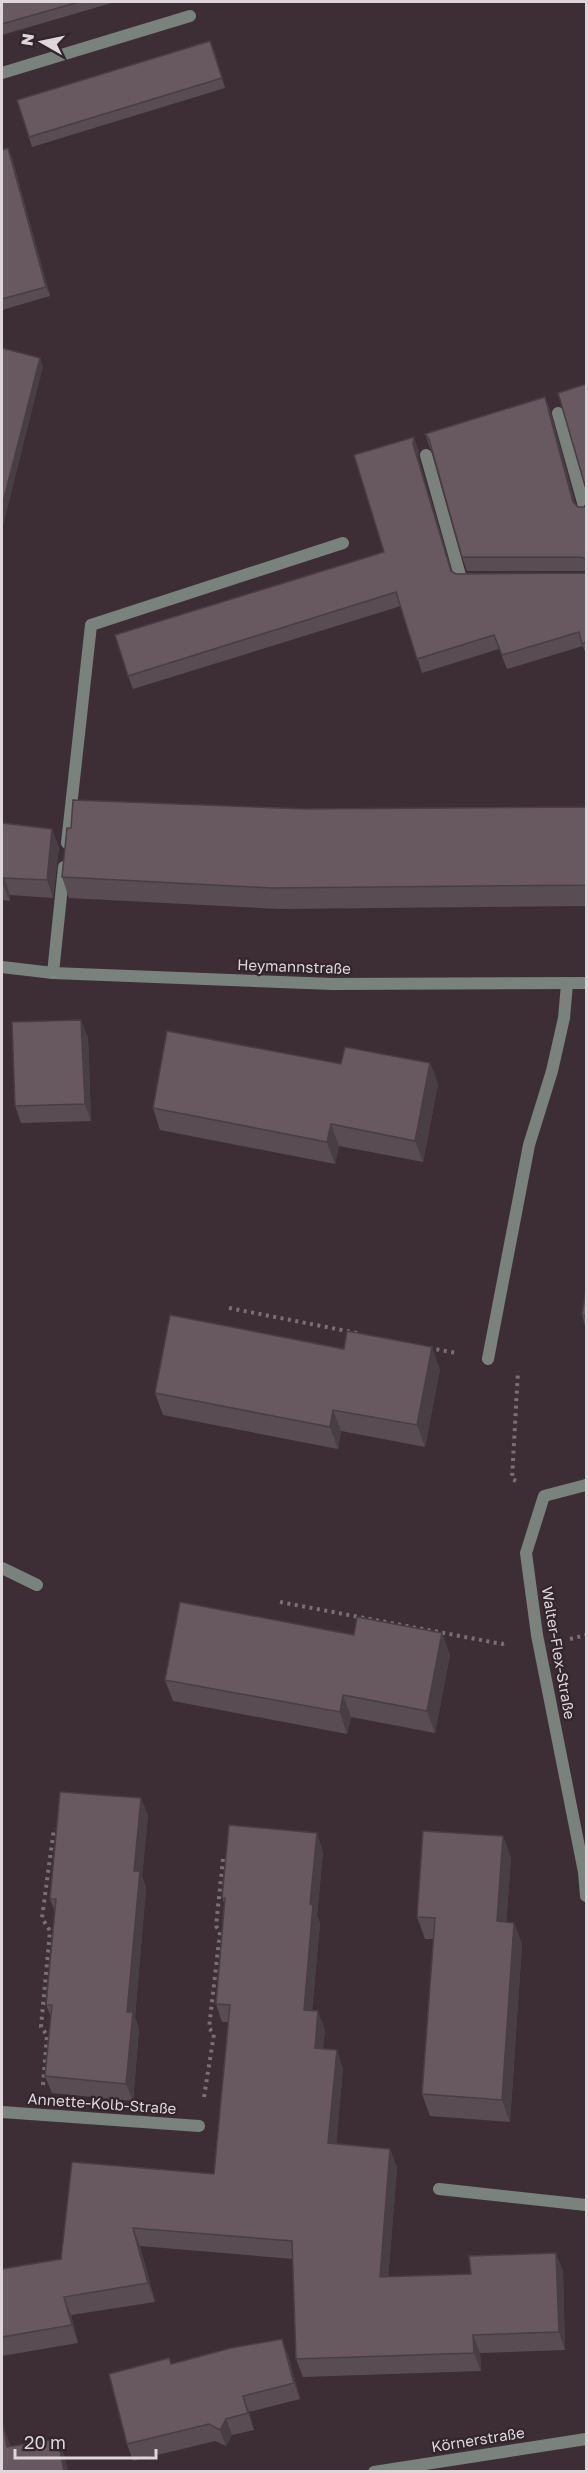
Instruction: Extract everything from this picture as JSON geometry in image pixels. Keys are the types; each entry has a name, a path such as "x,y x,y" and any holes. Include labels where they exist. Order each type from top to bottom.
{"street":[{"path":"2,73 190,16"},
{"path":"558,413 586,513"},
{"path":"426,455 461,579 484,579"},
{"path":"53,973 91,625 343,543"},
{"name":"Heymannstraße","path":"2,967 53,973 332,984 586,983"},
{"path":"488,1359 529,1145 552,1071 564,1018 567,984"},
{"name":"Walter-Flex-Straße","path":"586,1485 544,1496 526,1553 537,1635 584,1872 586,1896"},
{"path":"2,1568 37,1586"},
{"name":"Annette-Kolb-Straße","path":"2,2112 199,2126"},
{"path":"439,2189 586,2205"},
{"name":"Körnerstraße","path":"374,2472 586,2439"}],"path":[{"path":"229,1308 364,1335"},
{"path":"420,1346 488,1359"},
{"path":"280,1602 502,1644 537,1635"},
{"path":"41,2114 47,2035 41,2027 50,1931 42,1918 54,1828"},
{"path":"199,2126 214,2034 209,2028 220,1932 216,1926 223,1859"}],"building":[{"path":"2,2 79,2 2,24"},
{"path":"210,41 222,78 29,137 17,100"},
{"path":"8,148 46,287 2,299 2,150"},
{"path":"2,348 40,358 2,506"},
{"path":"586,384 586,489 558,393"},
{"path":"545,397 573,502 578,507 584,507 586,504 586,559 581,557 462,557 429,439 425,434"},
{"path":"414,437 413,444 451,571 456,574 585,573 586,569 586,642 582,644 579,632 502,655 494,635 417,659 396,592 128,676 115,635 384,552 354,455"},
{"path":"73,800 305,809 586,807 586,885 272,888 62,877 67,828 71,828"},
{"path":"2,823 52,829 47,880 4,878 2,883"},
{"path":"81,1020 85,1104 15,1106 12,1022"},
{"path":"167,1031 341,1064 345,1047 430,1063 415,1141 331,1124 327,1142 153,1108"},
{"path":"586,1290 586,1316 582,1315"},
{"path":"170,1315 344,1349 347,1331 432,1347 417,1425 333,1410 330,1427 155,1393"},
{"path":"180,1602 354,1635 357,1617 442,1633 427,1711 343,1695 340,1712 165,1680"},
{"path":"60,1792 141,1798 134,1871 140,1871 127,2012 133,2012 126,2084 45,2076 52,2005 46,2005 56,1899 50,1899"},
{"path":"229,1825 317,1833 304,2010 318,2011 315,2048 337,2050 328,2143 390,2149 380,2277 471,2274 469,2256 556,2253 559,2332 473,2335 474,2353 296,2359 292,2241 133,2228 148,2283 64,2297 72,2325 2,2337 2,2269 61,2259 72,2162 214,2174 230,2005 216,2004"},
{"path":"423,1831 503,1836 497,1921 514,1923 502,2100 422,2094 435,1918 417,1917"},
{"path":"282,2339 294,2383 243,2396 248,2413 226,2419 220,2430 209,2424 127,2444 109,2374 169,2358 171,2364 231,2348"},
{"path":"2,2426 7,2447 58,2439 64,2472 2,2472"}]}
